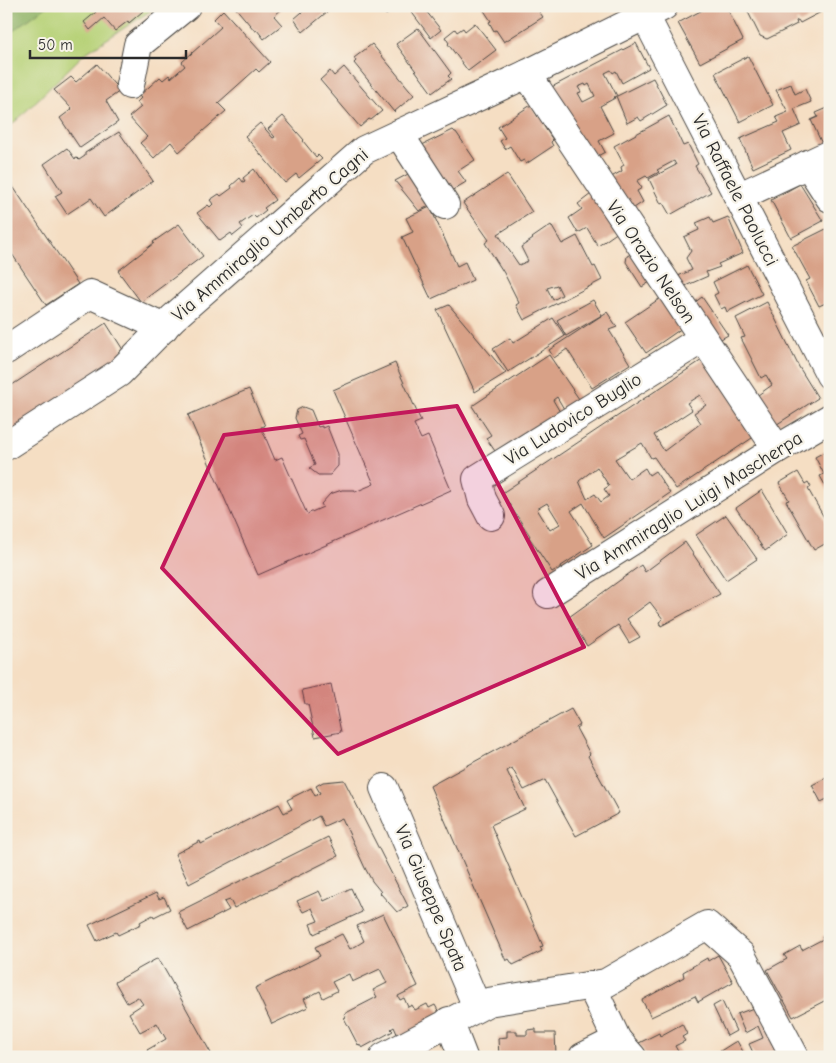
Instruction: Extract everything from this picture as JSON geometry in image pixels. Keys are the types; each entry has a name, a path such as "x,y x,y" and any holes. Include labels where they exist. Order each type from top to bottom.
{"street":[{"path":"130,85 138,45 186,6"},
{"name":"Via Ammiraglio Umberto Cagni","path":"6,446 119,373 164,328 364,150 527,74 650,9"},
{"name":"Via Raffaele Paolucci","path":"650,9 738,197 830,375"},
{"name":"Via Orazio Nelson","path":"527,74 777,449"},
{"path":"399,134 445,204"},
{"path":"738,197 819,159 830,198"},
{"path":"6,350 90,294 164,328"},
{"name":"Via Ludovico Buglio","path":"491,516 482,499 477,479 702,338"},
{"name":"Via Ammiraglio Luigi Mascherpa","path":"548,594 777,449 830,418"},
{"name":"Via Giuseppe Spata","path":"384,788 482,1004"},
{"path":"384,1057 482,1004 606,983 707,925 742,955 795,1057"},
{"path":"582,1057 624,1049 591,985"},
{"path":"449,1021 463,1057"}],"highlighted area":[{"path":"457,406 584,647 338,754 162,568 224,435"}],"green space":[{"path":"6,6 158,6 84,54 14,123 6,128"},
{"path":"6,6 47,6 10,33 6,28"}],"building":[{"path":"91,6 149,6 129,23 128,21 115,31 104,18 90,30 84,22 96,12"},
{"path":"234,6 283,6 274,16 282,25 264,39"},
{"path":"309,6 334,6 303,32 294,19"},
{"path":"379,6 398,6 386,15"},
{"path":"407,6 422,6 441,30 431,38"},
{"path":"481,6 535,6 543,17 504,42 496,30 494,31 489,22 491,21"},
{"path":"710,6 726,6 743,40 700,63 678,23"},
{"path":"745,6 813,6 814,9 819,7 821,12 800,23 798,20 796,21 797,24 767,39 760,36"},
{"path":"223,10 270,62 259,72 256,69 218,103 226,111 179,152 171,142 154,158 140,143 147,137 129,117 141,107 137,102 141,98 139,96 160,77 163,80 169,75 171,78 185,66 182,62 221,27 214,19"},
{"path":"475,23 496,50 468,71 445,37 455,29 457,32 463,28 465,31"},
{"path":"418,28 451,73 448,76 451,79 432,93 396,44"},
{"path":"636,43 649,68 622,83 616,71 613,73 611,70 605,73 617,96 653,78 667,105 641,121 638,117 627,123 616,96 600,106 614,133 599,141 605,152 592,159 546,90","holes":["585,84 586,86 589,84 595,96 583,102 578,93 581,92 578,87"]},
{"path":"372,44 414,95 394,112 354,63 356,61 354,58"},
{"path":"748,56 773,105 740,122 715,73"},
{"path":"97,64 120,91 106,101 118,122 80,148 60,118 72,109 54,90 71,77 76,82"},
{"path":"344,67 382,111 360,127 320,80 330,71 334,76"},
{"path":"791,84 795,94 805,89 811,102 794,109 801,125 783,133 791,150 753,168 740,139 779,122 776,117 788,112 776,90"},
{"path":"531,105 538,117 543,113 548,122 543,125 553,140 551,142 553,146 526,164 524,160 520,162 510,146 505,149 500,141 505,138 498,127"},
{"path":"830,107 830,143 823,146 811,120 818,117 816,113"},
{"path":"283,116 316,157 318,155 322,159 299,178 296,174 285,183 245,136 260,123 273,138 275,137 268,129"},
{"path":"669,116 683,146 688,144 698,164 695,166 711,192 670,215 663,203 661,204 649,179 676,165 674,161 657,170 659,172 648,178 646,176 637,181 642,188 637,191 643,202 628,212 606,180 622,171 621,167 624,165 614,146"},
{"path":"453,130 475,160 458,171 466,182 451,191 420,146"},
{"path":"119,132 153,181 104,217 91,198 67,214 55,196 62,192 44,164 67,148 75,159 79,160 85,156 85,153"},
{"path":"254,169 275,200 264,208 266,210 256,218 253,215 240,224 243,228 233,236 231,233 220,241 197,213 208,205 210,207 213,204 210,200 219,194 221,196 232,188 231,186 240,178 243,182 245,181 243,178"},
{"path":"412,172 435,203 419,211 395,181"},
{"path":"507,174 532,212 498,234 519,265 528,261 521,247 551,225 562,244 577,236 602,280 524,320 516,305 519,303 504,273 485,243 489,240 463,203","holes":["557,285 562,295 553,300 547,288"]},
{"path":"6,176 78,284 46,305 6,245"},
{"path":"800,184 823,221 791,238 771,200"},
{"path":"591,194 625,227 598,246 587,228 578,233 569,218 582,209 578,204"},
{"path":"430,207 457,266 465,262 473,280 431,299 402,237 413,232 406,218"},
{"path":"710,217 713,223 728,217 743,253 718,264 720,267 706,272 708,276 676,290 671,279 692,270 686,258 691,251 684,237 699,230 696,223"},
{"path":"179,224 203,256 141,302 118,271 153,242"},
{"path":"830,227 830,301 819,306 806,281 810,279 792,246"},
{"path":"631,254 658,277 642,287 626,262 627,256"},
{"path":"747,265 762,294 727,312 725,307 721,309 714,295 718,293 713,282"},
{"path":"665,295 685,326 646,353 625,322"},
{"path":"702,297 728,335 714,343 690,306"},
{"path":"593,300 602,315 566,336 557,320"},
{"path":"767,302 799,367 818,398 771,428 751,400 772,385 766,375 761,378 741,338 745,337 736,318"},
{"path":"449,305 506,373 475,392 437,310"},
{"path":"607,312 617,327 609,330 630,364 592,388 567,349 554,358 549,350"},
{"path":"553,318 565,336 508,372 493,349 510,338 513,343"},
{"path":"106,323 127,356 6,436 6,389"},
{"path":"549,355 579,399 564,409 557,397 553,400 560,412 497,454 486,438 491,435 472,406"},
{"path":"708,356 761,432 676,489 654,457 651,458 642,443 615,459 629,479 645,468 649,475 655,471 670,493 604,538 583,503 571,511 593,545 552,572 502,493","holes":["700,395 706,405 694,413 701,423 664,451 654,435 692,410 687,403","597,467 609,486 604,489 609,496 601,502 595,494 587,499 579,481","547,503 560,524 550,530 537,509"]},
{"path":"395,363 421,421 414,424 421,439 428,436 451,490 258,575 188,415 249,389 265,426 261,427 275,460 282,457 307,514 323,507 321,504 330,494 342,490 355,490 355,492 374,484 333,390"},
{"path":"303,407 311,410 318,427 327,426 338,454 338,466 330,475 318,475 309,468 315,465 304,439 300,440 298,436 302,434 295,418 297,410"},
{"path":"830,449 830,494 820,476 824,474 815,457"},
{"path":"798,472 805,484 808,482 811,487 808,489 830,528 830,541 814,550 786,501 789,500 779,483"},
{"path":"762,490 788,534 765,551 736,508"},
{"path":"726,515 757,559 726,580 696,535"},
{"path":"685,542 720,594 661,626 659,622 663,619 650,602 627,619 640,637 629,643 618,625 587,646 569,617 641,565 645,572"},
{"path":"331,684 341,732 315,737 308,704 305,704 302,690"},
{"path":"571,709 580,725 576,728 590,754 588,756 619,813 576,836 545,780 524,790 512,768 507,771 525,809 491,825 543,946 540,947 542,951 513,965 509,959 506,961 430,786"},
{"path":"830,776 830,805 827,799 821,802 812,785"},
{"path":"344,780 408,906 397,912 380,893 365,868 342,818 324,826 319,816 189,884 175,854 200,841 201,844 279,804 284,813 292,809 287,800 311,788 315,796 320,793 316,786 323,782"},
{"path":"328,837 338,856 234,908 230,900 224,902 229,910 188,931 178,912"},
{"path":"351,888 362,912 314,934 310,924 318,921 312,908 303,912 297,901 319,891 324,901"},
{"path":"156,893 159,899 164,897 170,909 154,917 153,915 140,922 141,924 118,935 116,932 97,941 89,925"},
{"path":"383,914 418,986 398,996 400,1000 404,998 408,1007 412,1005 415,1010 427,1004 429,1008 435,1005 441,1016 399,1038 394,1027 391,1029 393,1031 362,1048 358,1045 344,1018 346,1017 344,1014 377,997 373,990 387,983 380,969 352,982 349,974 332,982 337,991 323,998 320,991 304,999 308,1007 272,1024 255,988 320,956 315,947 342,934 350,949 356,946 364,941 357,926"},
{"path":"830,932 830,998 793,1017 767,970 787,959 784,955 800,946 802,950 823,939 822,937"},
{"path":"718,955 733,982 698,1002 695,996 651,1017 642,1000 684,977 683,972 707,958 708,961"},
{"path":"158,958 213,1057 169,1057 167,1054 162,1057 151,1057 147,1050 166,1039 157,1023 140,1032 129,1013 143,1004 138,997 127,1003 115,982"},
{"path":"722,1001 736,1031 727,1036 713,1006"},
{"path":"762,1005 790,1057 755,1057 749,1044 763,1038 758,1026 745,1033 737,1014"},
{"path":"682,1024 687,1034 682,1037 685,1041 675,1046 681,1057 647,1057 639,1043 659,1033 660,1036"},
{"path":"536,1029 536,1033 555,1033 556,1055 553,1057 499,1057 498,1038 507,1037 507,1031 517,1031 517,1035 527,1035 527,1030"},
{"path":"737,1041 746,1057 711,1057 733,1043"},
{"path":"426,1047 430,1057 413,1057"}]}
